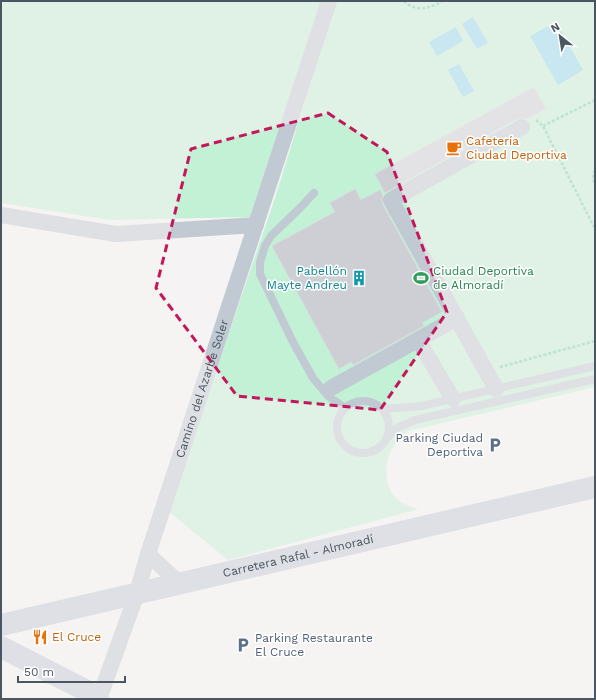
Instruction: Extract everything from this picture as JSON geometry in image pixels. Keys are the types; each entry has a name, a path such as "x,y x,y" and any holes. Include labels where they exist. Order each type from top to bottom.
{"main road":[{"name":"Carretera Rafal - Almoradí","path":"1,625 595,487"},
{"path":"1,647 85,690 98,699"}],"street":[{"name":"Camino del Azarbe Soler","path":"98,699 137,593 148,554 329,1"},
{"path":"496,389 391,200 522,127"},
{"path":"1,215 116,234 256,224"},
{"path":"331,388 457,318"},
{"path":"418,340 453,399"},
{"path":"148,554 179,583"}],"lane":[{"path":"314,193 271,236 265,246 260,262 260,274 293,342 313,378 328,396 345,408"},
{"path":"383,409 421,406 595,366"},
{"path":"388,436 390,426 388,417 383,409 376,404 367,401 358,401 345,408 337,423 337,431 340,440 347,448 356,452 366,453 374,451 383,444 388,436 397,428 415,420 595,379"}],"path":[{"path":"404,1 414,8 420,9 433,6 443,1"},
{"path":"542,126 595,100"},
{"path":"522,127 536,120 542,126 595,229"},
{"path":"595,170 593,180 595,184"},
{"path":"486,370 595,341"}],"highlighted area":[{"path":"328,113 387,152 447,312 380,410 237,396 156,288 191,149"}],"green space":[{"path":"1,1 321,1 250,217 110,220 1,203"},
{"name":"Ciudad Deportiva de Almoradí","path":"336,1 595,1 595,387 408,431 391,450 386,472 388,485 395,498 405,504 419,509 228,560 168,511 275,198"}],"water":[{"path":"473,17 488,43 477,49 462,24"},
{"path":"556,22 583,70 558,85 530,36"},
{"path":"456,27 463,41 437,56 429,42"},
{"path":"459,64 474,91 463,97 448,70"}],"building":[{"path":"534,87 546,109 527,119 517,119 385,193 375,174"},
{"name":"Pabellón Mayte Andreu","path":"355,189 361,200 380,190 383,196 383,205 442,312 422,323 424,326 353,365 351,362 339,369 272,246 335,212 330,203"}],"place":[{"name":"Cafetería Ciudad Deportiva","path":"454,148"},
{"name":"Pabellón Mayte Andreu","path":"359,278"},
{"name":"Ciudad Deportiva de Almoradí","path":"421,278"},
{"name":"Parking Ciudad Deportiva","path":"495,445"},
{"name":"El Cruce","path":"40,637"},
{"name":"Parking Restaurante El Cruce","path":"243,645"}]}
